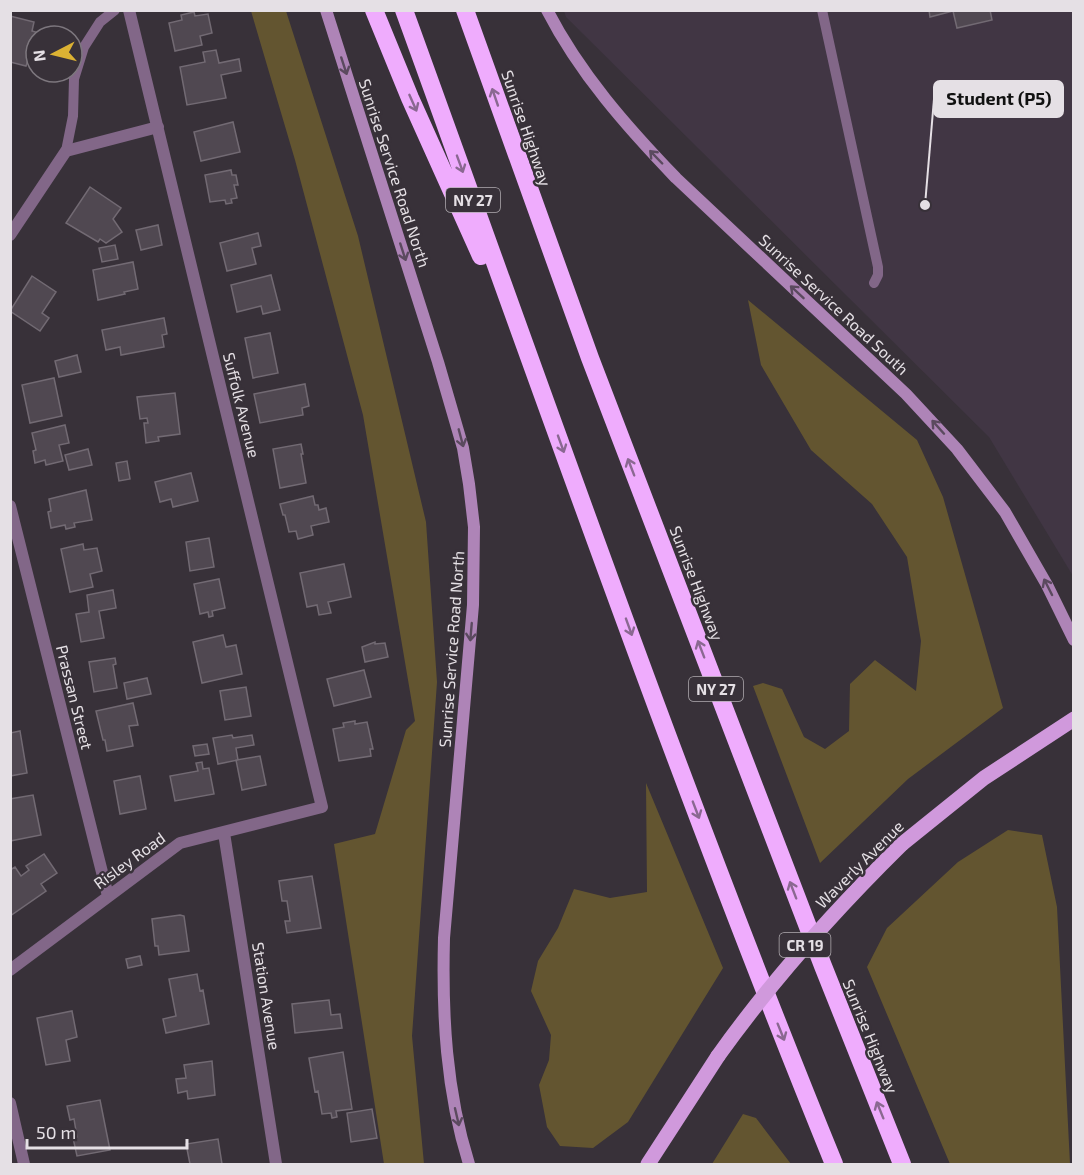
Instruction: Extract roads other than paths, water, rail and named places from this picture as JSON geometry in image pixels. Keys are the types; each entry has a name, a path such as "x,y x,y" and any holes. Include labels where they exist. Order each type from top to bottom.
{"highway":[{"path":"374,10 410,98 541,389"},
{"name":"NY 27","path":"404,10 741,932 834,1164"},
{"name":"Sunrise Highway","path":"465,10 590,358 823,966 902,1164"}],"main road":[{"name":"Sunrise Service Road North","path":"326,10 441,371 463,448 469,484 474,527 473,605 444,938 443,986 443,1025 448,1068 469,1164"},
{"name":"Sunrise Service Road South","path":"547,10 578,62 603,97 649,150 906,394 957,449 1005,512 1047,585 1074,640"},
{"name":"Waverly Avenue","path":"648,1164 718,1056 761,997 824,924 902,844 984,778 1074,719"}],"street":[{"name":"Suffolk Avenue","path":"129,10 322,807"},
{"path":"10,235 66,151 158,127"},
{"name":"Prassan Street","path":"10,506 108,896"},
{"name":"Risley Road","path":"10,970 180,843 322,807"},
{"name":"Station Avenue","path":"224,833 276,1164"},
{"path":"10,1103 24,1164"}],"lane":[{"path":"66,151 73,117 74,79 84,47 100,22 115,10"},
{"path":"822,10 878,267 878,275 873,283"}],"place":[{"name":"Student (P5)","path":"925,205"}]}
